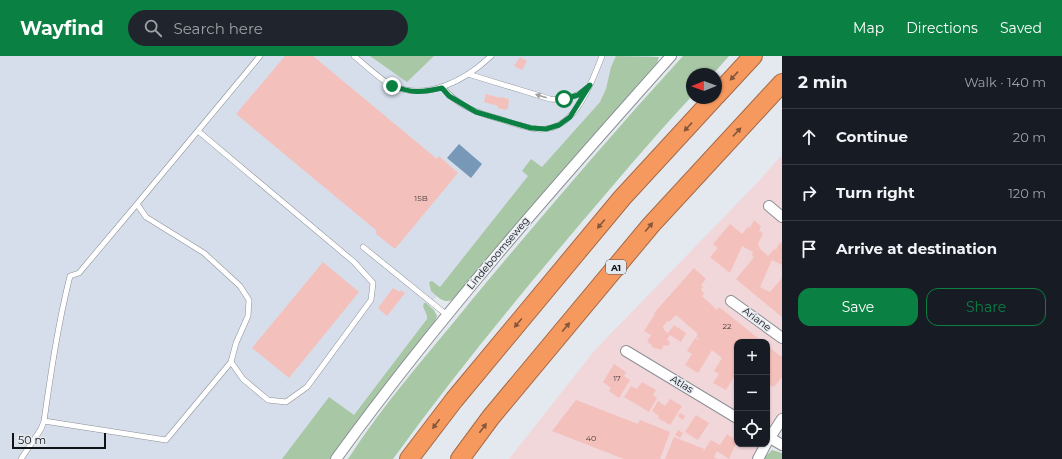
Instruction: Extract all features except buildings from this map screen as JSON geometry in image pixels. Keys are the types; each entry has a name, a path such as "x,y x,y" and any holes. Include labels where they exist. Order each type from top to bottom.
{"highway":[{"path":"722,89 752,56"},
{"name":"A1","path":"460,459 491,417 651,225 782,83"},
{"path":"409,459 454,400 622,198 708,104"}],"street":[{"name":"Lindeboomseweg","path":"336,459 447,315 558,182 671,56"},
{"path":"769,206 782,217"},
{"name":"Ariane","path":"732,301 782,338"},
{"name":"Atlas","path":"626,351 734,416"},
{"path":"770,436 782,420"},
{"path":"770,441 782,445"},
{"path":"758,459 764,447"}],"lane":[{"path":"22,459 41,429 44,421 54,355 70,276 79,273 260,56"},
{"path":"354,56 392,86 410,92 442,88 478,68 491,56"},
{"path":"442,88 449,96 476,112 531,128 546,129 559,125 570,117 590,85 602,56"},
{"path":"468,74 550,99 571,98 590,85"},
{"path":"198,131 354,262 372,283 371,300 307,387 286,402 268,400 243,379 231,362"},
{"path":"44,421 166,440 231,362 236,343 248,316 249,300 240,286 204,253 146,217 137,204"},
{"path":"363,247 447,315"}],"shaded area":[{"path":"0,56 652,56 427,308 433,316 349,426 294,459 0,459"},
{"path":"782,155 782,418 770,433 770,339 734,339 734,447 763,447 757,459 509,459 595,350 759,181"}],"green space":[{"path":"370,56 434,56 407,82"},
{"path":"616,56 659,57 657,63 452,300 446,301 438,297 431,291 429,282 432,281 440,287 528,176 522,171 531,159 542,167 600,102 606,89 611,67"},
{"path":"683,56 729,56 718,68 686,68 686,103 630,165 524,290 393,459 348,459 376,418 423,359 523,239"},
{"path":"424,303 434,310 437,316 435,321 330,459 282,459 329,397 354,415 427,319 423,306"},
{"path":"772,450 782,453 782,459 763,459"}],"water":[{"path":"459,144 482,164 471,178 447,158"}],"route":[{"path":"392,86 410,92 442,88 449,96 476,112 538,129 553,128 570,117 575,112 590,85 578,95 564,99"}]}
